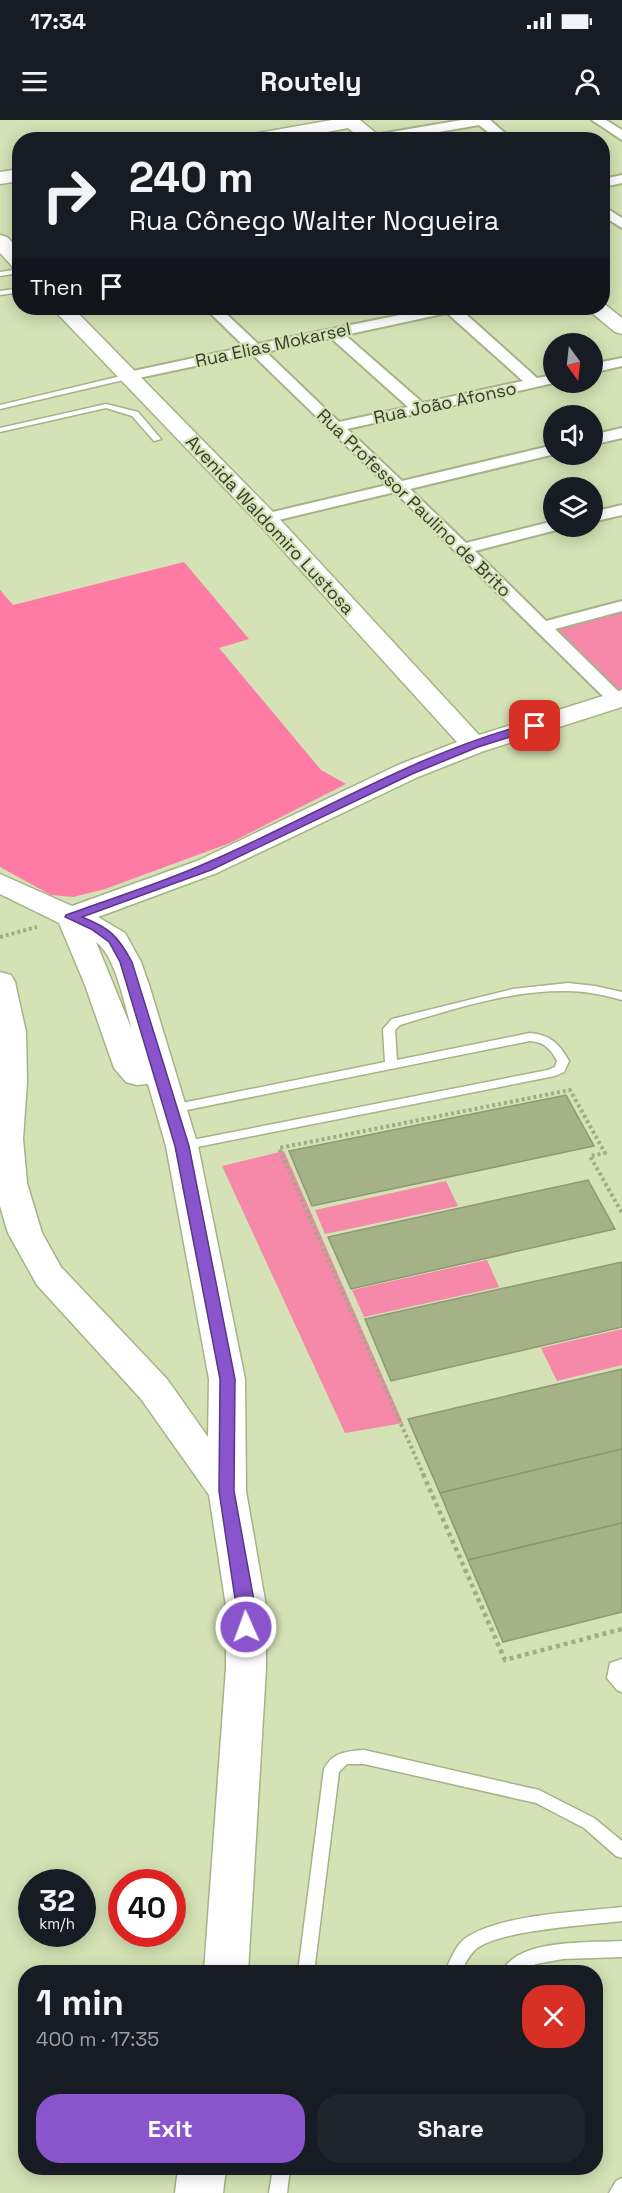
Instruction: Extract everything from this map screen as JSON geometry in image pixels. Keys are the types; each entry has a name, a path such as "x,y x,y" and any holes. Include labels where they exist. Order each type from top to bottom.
{"street":[{"path":"414,132 482,120 497,132"},
{"path":"598,120 622,136"},
{"path":"293,132 350,121 365,132"},
{"path":"610,216 622,225"},
{"path":"0,241 12,254"},
{"path":"610,311 622,328"},
{"name":"Avenida Waldomiro Lustosa","path":"69,315 266,518 474,745"},
{"name":"Rua Professor Paulino de Brito","path":"219,315 619,698"},
{"name":"Rua Elias Mokarsel","path":"129,376 416,315"},
{"path":"458,315 534,383"},
{"path":"333,332 420,409"},
{"path":"603,366 622,362"},
{"name":"Rua João Afonso","path":"336,427 543,381"},
{"path":"603,437 622,433"},
{"path":"266,518 543,453"},
{"path":"603,514 622,510"},
{"path":"463,549 543,529"},
{"path":"543,627 622,606"},
{"path":"71,917 207,867 253,847 347,798 474,745 619,698"},
{"path":"0,883 96,927 114,940 126,962 182,1146 227,1379 227,1491 246,1606 246,1668 226,1965"},
{"path":"0,982 5,996 5,1035 11,1082 8,1139 10,1184 25,1233 49,1276 154,1389 227,1491"},
{"path":"199,2193 201,2175"}],"lane":[{"path":"0,407 129,376"},
{"path":"96,384 92,390 93,397 106,406 135,414 157,439"},
{"path":"0,430 106,406"},
{"path":"392,1064 389,1029 406,1019 530,989 566,987 622,996"},
{"path":"172,1109 530,1037 546,1039 554,1044 564,1065 557,1071 182,1146"},
{"path":"622,1665 615,1667 614,1678 622,1686"},
{"path":"307,1965 332,1769 344,1758 364,1756 539,1797 589,1823 622,1851"},
{"path":"457,1965 472,1943 496,1933 622,1914"},
{"path":"520,1965 537,1956 563,1952 622,1949"},
{"path":"278,2193 281,2175"},
{"path":"618,2193 622,2187"}],"path":[{"path":"622,1213 590,1156 605,1154 570,1090 279,1148 505,1660 622,1629"}],"shaded area":[{"path":"184,562 249,639 219,648 321,770 346,784 230,843 105,889 73,897 51,895 0,867 0,590 13,605"},
{"path":"622,609 622,703 548,628"},
{"path":"284,1151 403,1423 345,1433 222,1166"},
{"path":"446,1181 458,1206 325,1234 315,1210"},
{"path":"487,1260 499,1287 364,1317 352,1290"},
{"path":"622,1329 622,1365 557,1381 541,1348"}],"building":[{"path":"566,1095 594,1146 312,1206 289,1151"},
{"path":"588,1180 615,1229 351,1289 328,1237"},
{"path":"622,1262 622,1327 391,1381 365,1319"},
{"path":"622,1369 622,1449 440,1493 408,1419"},
{"path":"622,1449 622,1523 468,1560 440,1493"},
{"path":"622,1523 622,1612 503,1642 468,1560"}],"route":[{"path":"246,1627 246,1606 237,1541 227,1491 227,1379 182,1146 126,962 114,940 96,927 71,917 207,867 253,847 347,798 408,771 474,745 535,726"}]}
